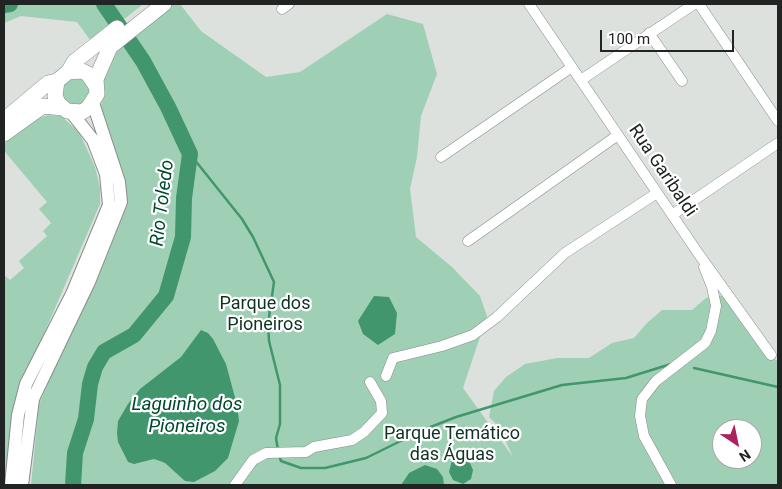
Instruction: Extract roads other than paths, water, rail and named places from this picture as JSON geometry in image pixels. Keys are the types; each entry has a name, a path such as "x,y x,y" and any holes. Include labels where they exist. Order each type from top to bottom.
{"main road":[{"path":"137,19 148,4"},
{"path":"67,110 55,96 62,76 74,62 107,42 137,19 164,4"},
{"path":"4,134 43,106 82,112 93,103 96,79 107,42"},
{"path":"4,120 48,83 62,76 82,71 88,74 96,86"}],"street":[{"name":"Rua Garibaldi","path":"529,4 672,215 771,355"},
{"path":"581,80 694,4"},
{"path":"699,4 778,121"},
{"path":"649,33 682,81"},
{"path":"441,157 572,67"},
{"path":"22,485 33,399 89,282 122,202 119,182 93,103"},
{"path":"11,485 18,415 26,384 72,294 109,205 106,174 93,140 67,110"},
{"path":"468,241 618,135"},
{"path":"672,215 778,143"},
{"path":"386,376 393,358 442,346 473,335 497,316 565,253 657,193"},
{"path":"671,485 644,436 640,416 642,398 656,381 700,348 712,331 716,306 712,287 698,252"},
{"path":"235,485 253,460 266,453 306,452 314,447 352,440 364,432 382,413 381,401 370,382"}],"water":[{"path":"374,296 389,297 397,313 395,334 378,345 363,334 358,321"},
{"name":"Laguinho dos Pioneiros","path":"201,330 208,333 213,339 226,364 237,405 239,421 228,458 215,471 194,482 185,481 165,463 154,459 134,464 128,462 118,442 117,433 118,421 140,389 181,357"},
{"path":"461,458 470,463 473,470 471,479 463,484 453,480 449,472 452,460"},
{"path":"425,465 437,469 443,477 444,485 401,485 409,473"}],"waterway":[{"name":"Rio Toledo","path":"4,5 10,4"},
{"name":"Rio Toledo","path":"73,485 75,453 86,419 90,384 95,367 104,352 134,335 166,296 183,237 184,198 190,154 168,107 143,61 104,4"},
{"path":"190,154 242,219 253,237 274,282 268,324 269,341 280,385 280,424 276,438 278,450"},
{"path":"279,455 281,461 301,468 325,468 366,458 423,430 456,417 562,385 626,378 671,364"},
{"path":"694,368 778,387"}],"park label":[{"name":"Parque dos Pioneiros","path":"265,314"},
{"name":"Parque Temático das Águas","path":"452,444"}]}
